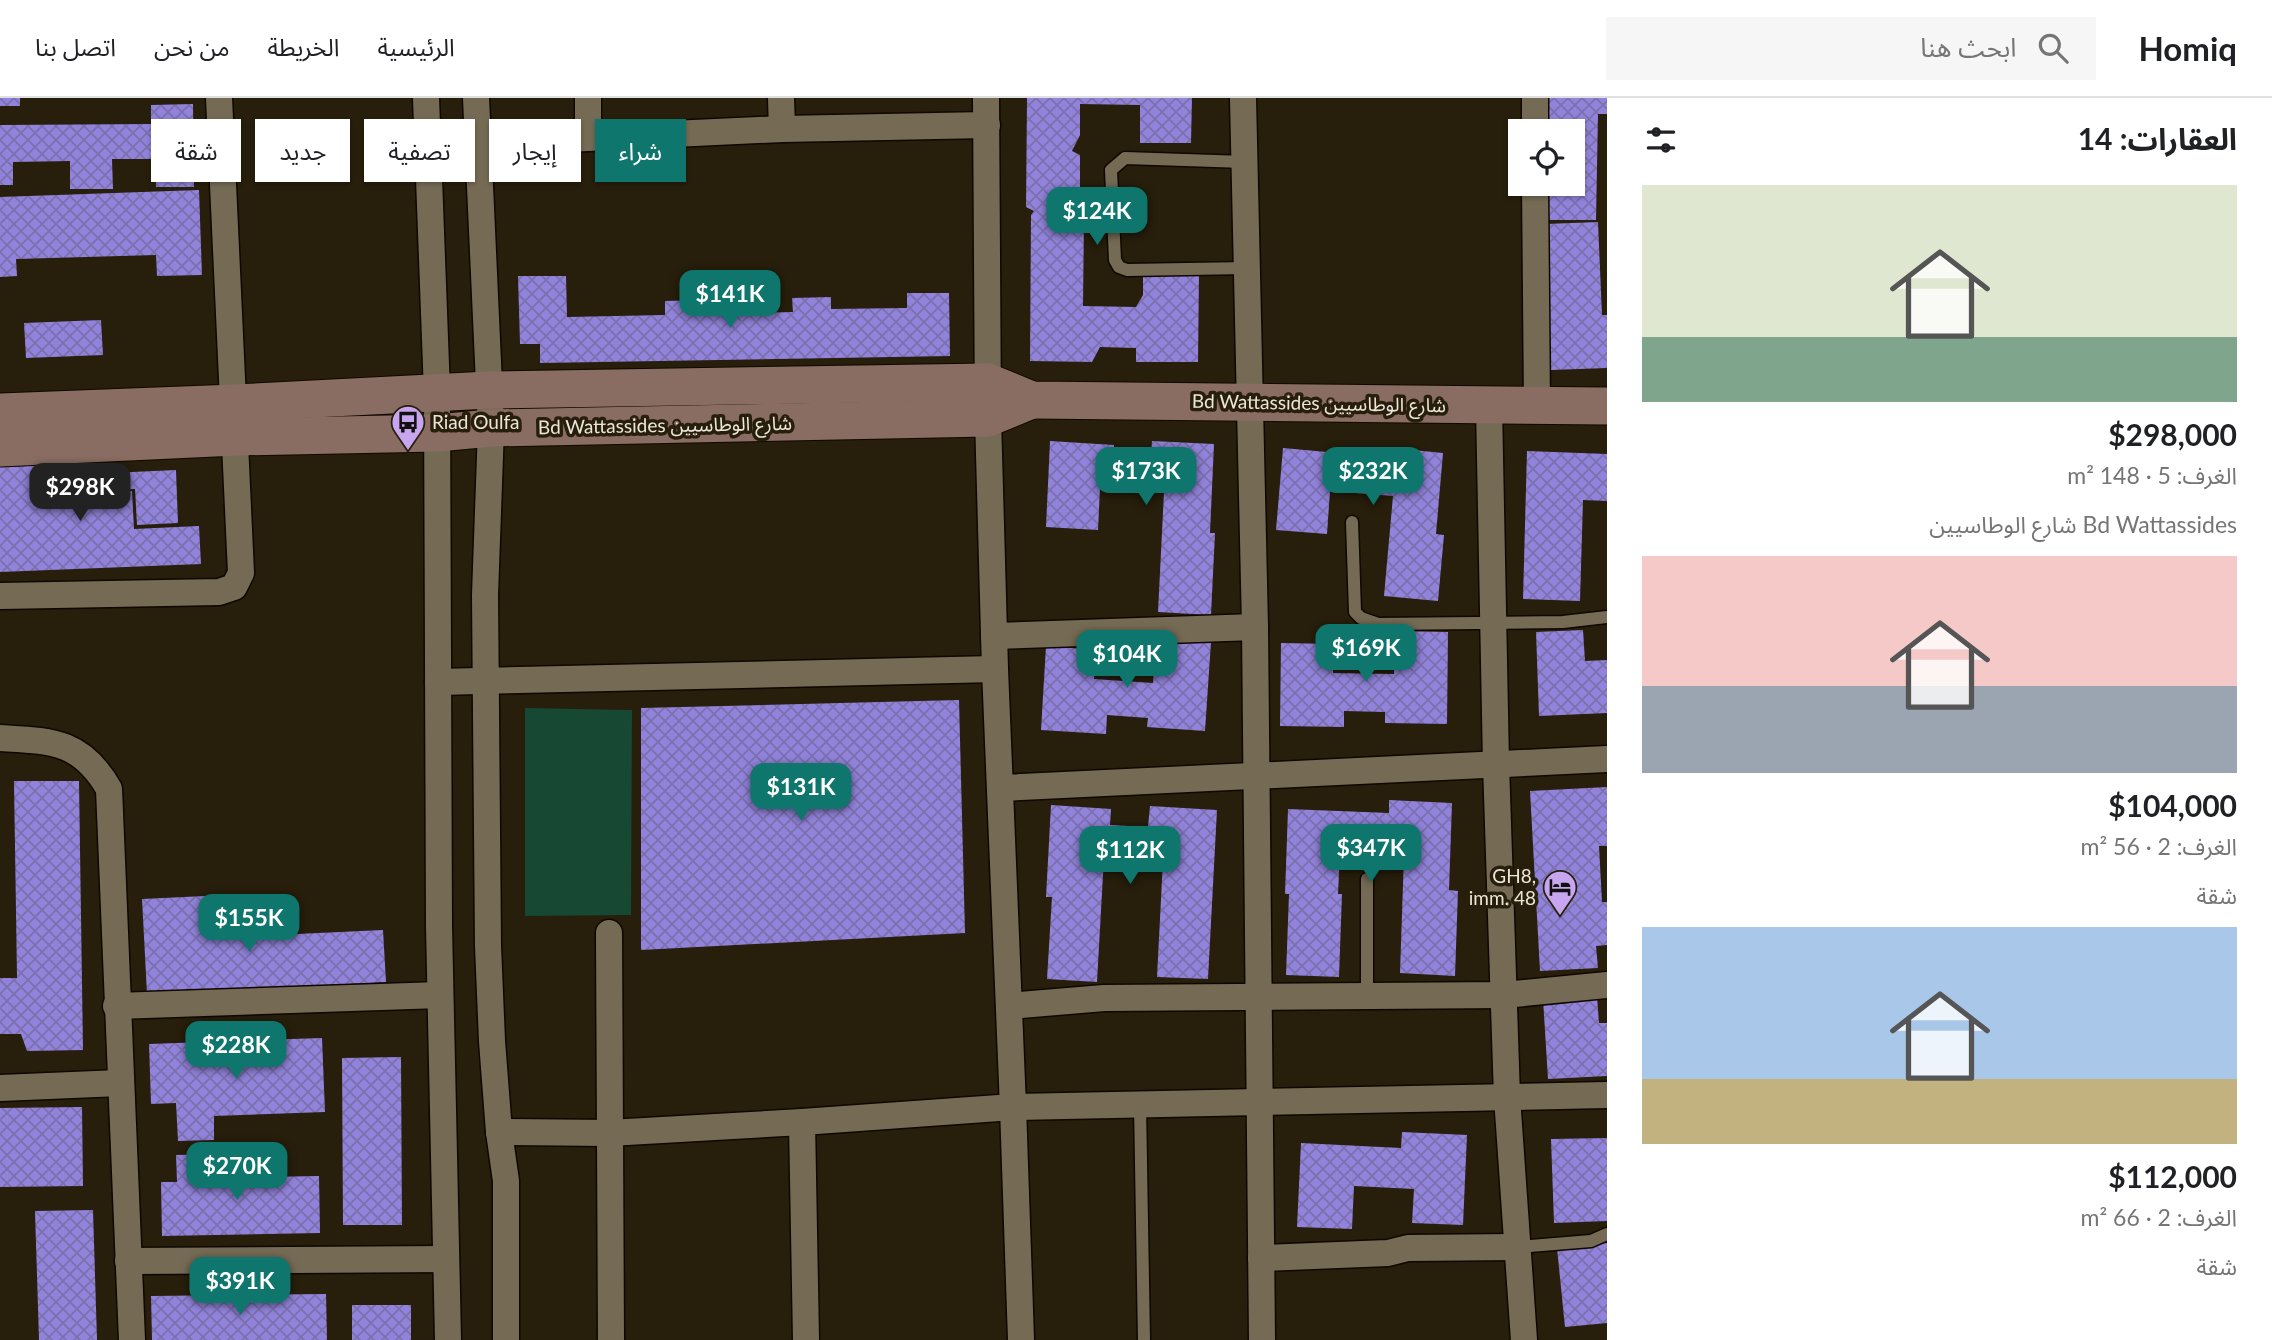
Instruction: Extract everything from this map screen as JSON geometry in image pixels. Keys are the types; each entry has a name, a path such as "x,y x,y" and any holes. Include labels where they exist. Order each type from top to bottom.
{"street":[{"path":"0,596 219,592 234,587 241,573 219,98"},
{"path":"426,98 437,392 440,995 448,1340"},
{"path":"476,98 491,428 485,595 488,946 492,1041 506,1181 506,1340"},
{"path":"588,98 589,138"},
{"path":"782,98 782,129"},
{"path":"986,98 988,418 994,636 1002,788 1021,1340"},
{"path":"1243,98 1255,627 1262,1340"},
{"path":"1535,98 1535,119"},
{"path":"478,143 782,129 987,125"},
{"path":"1535,196 1537,406"},
{"name":"Bd Wattassides شارع الوطاسيين","path":"0,448 437,392 489,390 988,382 1032,400 1607,406"},
{"name":"Bd Wattassides شارع الوطاسيين","path":"0,412 235,420 437,433 491,428 988,418 1032,400"},
{"path":"1489,406 1496,764 1507,1097 1524,1340"},
{"path":"994,636 1255,627"},
{"path":"438,682 995,669"},
{"path":"0,738 49,741 68,747 84,757 98,771 108,789 132,1340"},
{"path":"1002,788 1607,759"},
{"path":"610,933 611,1340"},
{"path":"1009,1006 1104,998 1504,995 1607,985"},
{"path":"116,1006 440,995"},
{"path":"0,1088 120,1083"},
{"path":"499,1132 609,1133 1013,1107 1607,1096"},
{"path":"802,1122 806,1340"},
{"path":"1261,1258 1388,1253 1408,1248 1517,1247"},
{"path":"128,1261 445,1259"}],"lane":[{"path":"1245,162 1125,158 1111,170 1115,260 1119,267 1128,270 1248,268"},
{"path":"1352,522 1354,612 1361,618 1378,624 1563,622 1607,617"},
{"path":"1367,879 1367,997"},
{"path":"1140,1104 1144,1340"},
{"path":"1517,1247 1591,1241 1607,1234"}],"green space":[{"path":"525,708 632,710 631,915 525,916"}],"building":[{"path":"0,98 20,98 20,106 0,106"},
{"path":"1027,98 1192,98 1191,143 1140,143 1140,105 1080,104 1080,135 1072,151 1080,155 1080,204 1075,212 1084,217 1083,306 1136,307 1143,295 1143,273 1199,274 1198,362 1136,362 1136,348 1100,347 1092,362 1030,361 1031,215 1034,211 1026,207"},
{"path":"1544,98 1607,98 1607,114 1598,114 1596,220 1545,220 1545,196 1585,196 1585,119 1545,119"},
{"path":"193,104 193,119 151,119 151,105"},
{"path":"151,124 151,159 112,159 113,189 70,189 70,161 13,162 13,185 0,185 0,125"},
{"path":"156,182 194,182 194,187 156,187"},
{"path":"199,190 202,275 157,276 156,255 16,259 17,276 0,277 0,197"},
{"path":"1598,222 1602,315 1607,315 1607,368 1551,370 1545,224"},
{"path":"518,276 566,276 567,317 665,315 665,301 705,300 705,314 793,312 792,298 831,297 831,309 907,308 907,293 949,293 950,356 540,363 540,344 520,344"},
{"path":"101,320 103,355 26,358 24,323"},
{"path":"1050,441 1114,445 1114,452 1151,454 1152,441 1214,444 1210,533 1215,533 1211,615 1158,612 1164,492 1100,488 1098,530 1046,527"},
{"path":"1383,447 1443,453 1436,534 1444,535 1438,601 1384,596 1393,496 1330,491 1327,534 1276,530 1283,448 1382,457"},
{"path":"1527,451 1607,454 1607,501 1583,500 1580,601 1523,599"},
{"path":"109,463 109,492 132,491 134,529 199,526 201,564 0,572 0,467"},
{"path":"176,470 178,523 137,525 135,489 111,490 110,473"},
{"path":"1583,630 1585,661 1607,660 1607,713 1539,716 1536,632"},
{"path":"1395,631 1448,632 1447,724 1385,723 1385,712 1344,711 1344,727 1280,726 1281,643 1333,644 1333,673 1394,674"},
{"path":"1156,638 1211,642 1205,731 1147,727 1148,718 1107,715 1106,734 1041,730 1046,646 1096,650 1094,679 1153,683"},
{"path":"959,700 965,933 641,950 641,708"},
{"path":"14,781 79,781 83,1050 27,1051 21,1034 0,1034 0,978 17,978"},
{"path":"1607,787 1607,846 1599,846 1602,902 1607,902 1607,945 1596,946 1598,968 1540,971 1530,791"},
{"path":"1389,800 1452,803 1449,890 1458,891 1455,976 1400,973 1404,855 1340,852 1338,894 1342,894 1339,977 1286,975 1288,809 1389,813"},
{"path":"1051,805 1111,809 1110,825 1148,827 1150,806 1217,810 1208,979 1157,977 1163,860 1104,857 1097,982 1047,979 1052,897 1046,897"},
{"path":"205,896 208,938 383,930 386,982 147,994 142,899"},
{"path":"1597,996 1599,1023 1607,1023 1607,1076 1548,1079 1543,999"},
{"path":"322,1038 325,1112 214,1116 214,1140 178,1141 176,1103 151,1104 149,1044"},
{"path":"401,1057 402,1225 343,1225 342,1058"},
{"path":"82,1107 83,1186 0,1187 0,1108"},
{"path":"1402,1132 1467,1135 1463,1225 1412,1223 1414,1189 1354,1186 1352,1229 1297,1227 1301,1143 1401,1148"},
{"path":"1607,1138 1607,1221 1554,1223 1551,1139"},
{"path":"218,1154 219,1178 319,1176 320,1233 162,1236 161,1182 177,1182 176,1155"},
{"path":"93,1210 97,1340 39,1340 35,1211"},
{"path":"1607,1243 1607,1323 1565,1327 1557,1248"},
{"path":"326,1294 327,1340 152,1340 151,1296"},
{"path":"352,1305 411,1305 411,1340 352,1340"}],"place":[{"name":"Riad Oulfa","path":"408,452"},
{"name":"GH8, imm. 48","path":"1560,917"}]}
